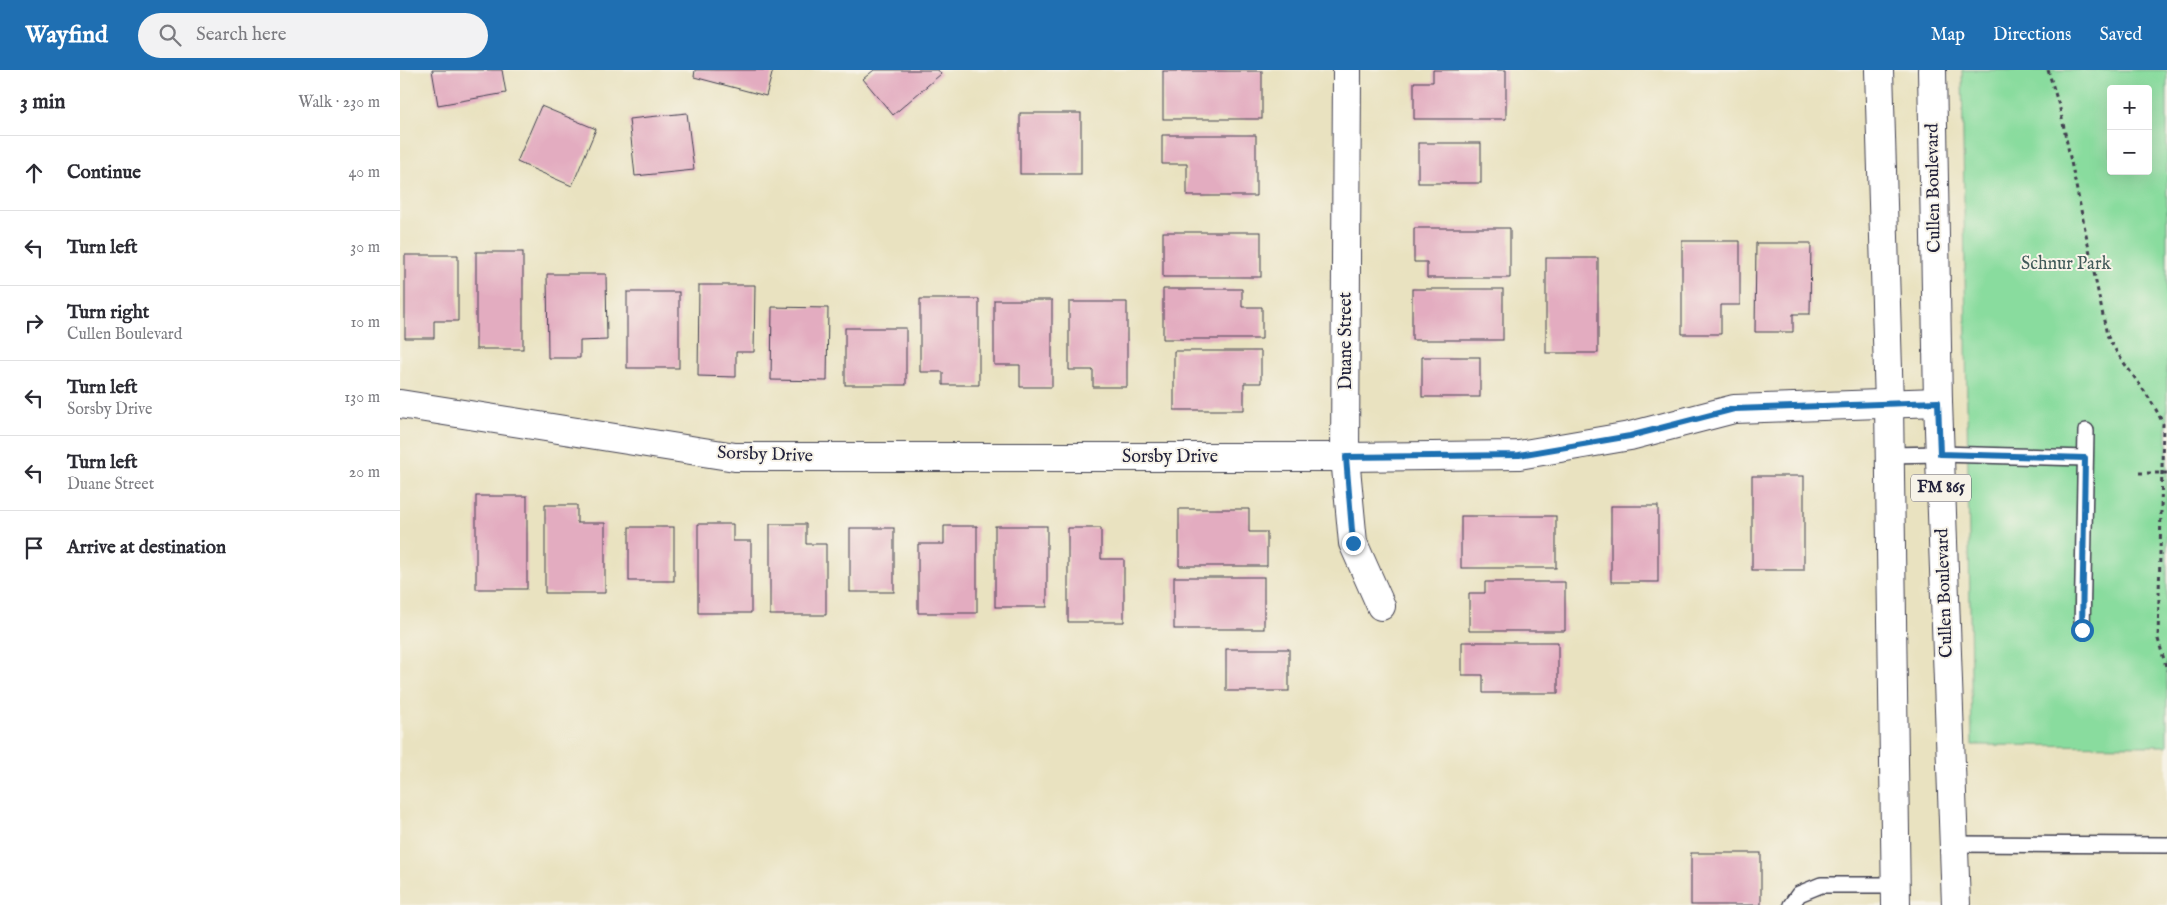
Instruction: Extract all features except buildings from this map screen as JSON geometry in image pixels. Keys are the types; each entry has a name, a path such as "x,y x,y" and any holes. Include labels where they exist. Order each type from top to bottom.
{"street":[{"name":"Duane Street","path":"1347,70 1346,457 1353,543 1382,606"},
{"name":"FM 865","path":"1879,70 1889,404 1896,895"},
{"name":"Cullen Boulevard","path":"1932,70 1938,402 1956,905"},
{"name":"Sorsby Drive","path":"400,404 734,457 1346,457 1519,455 1630,436 1734,409 1938,402"}],"lane":[{"path":"2082,630 2086,431"},
{"path":"1889,455 1940,454 2085,458"},
{"path":"1954,844 2167,845"},
{"path":"1791,905 1799,894 1821,885 1896,895"}],"path":[{"path":"2048,70 2060,109 2107,335 2117,355 2155,406 2163,424 2165,473 2158,639 2167,670"},
{"path":"2139,473 2165,473"}],"green space":[{"name":"Schnur Park","path":"1962,70 2167,70 2167,746 1972,745"}],"route":[{"path":"1353,543 1346,457 1519,455 1630,436 1734,409 1938,402 1940,454 2085,458 2082,630"}]}
